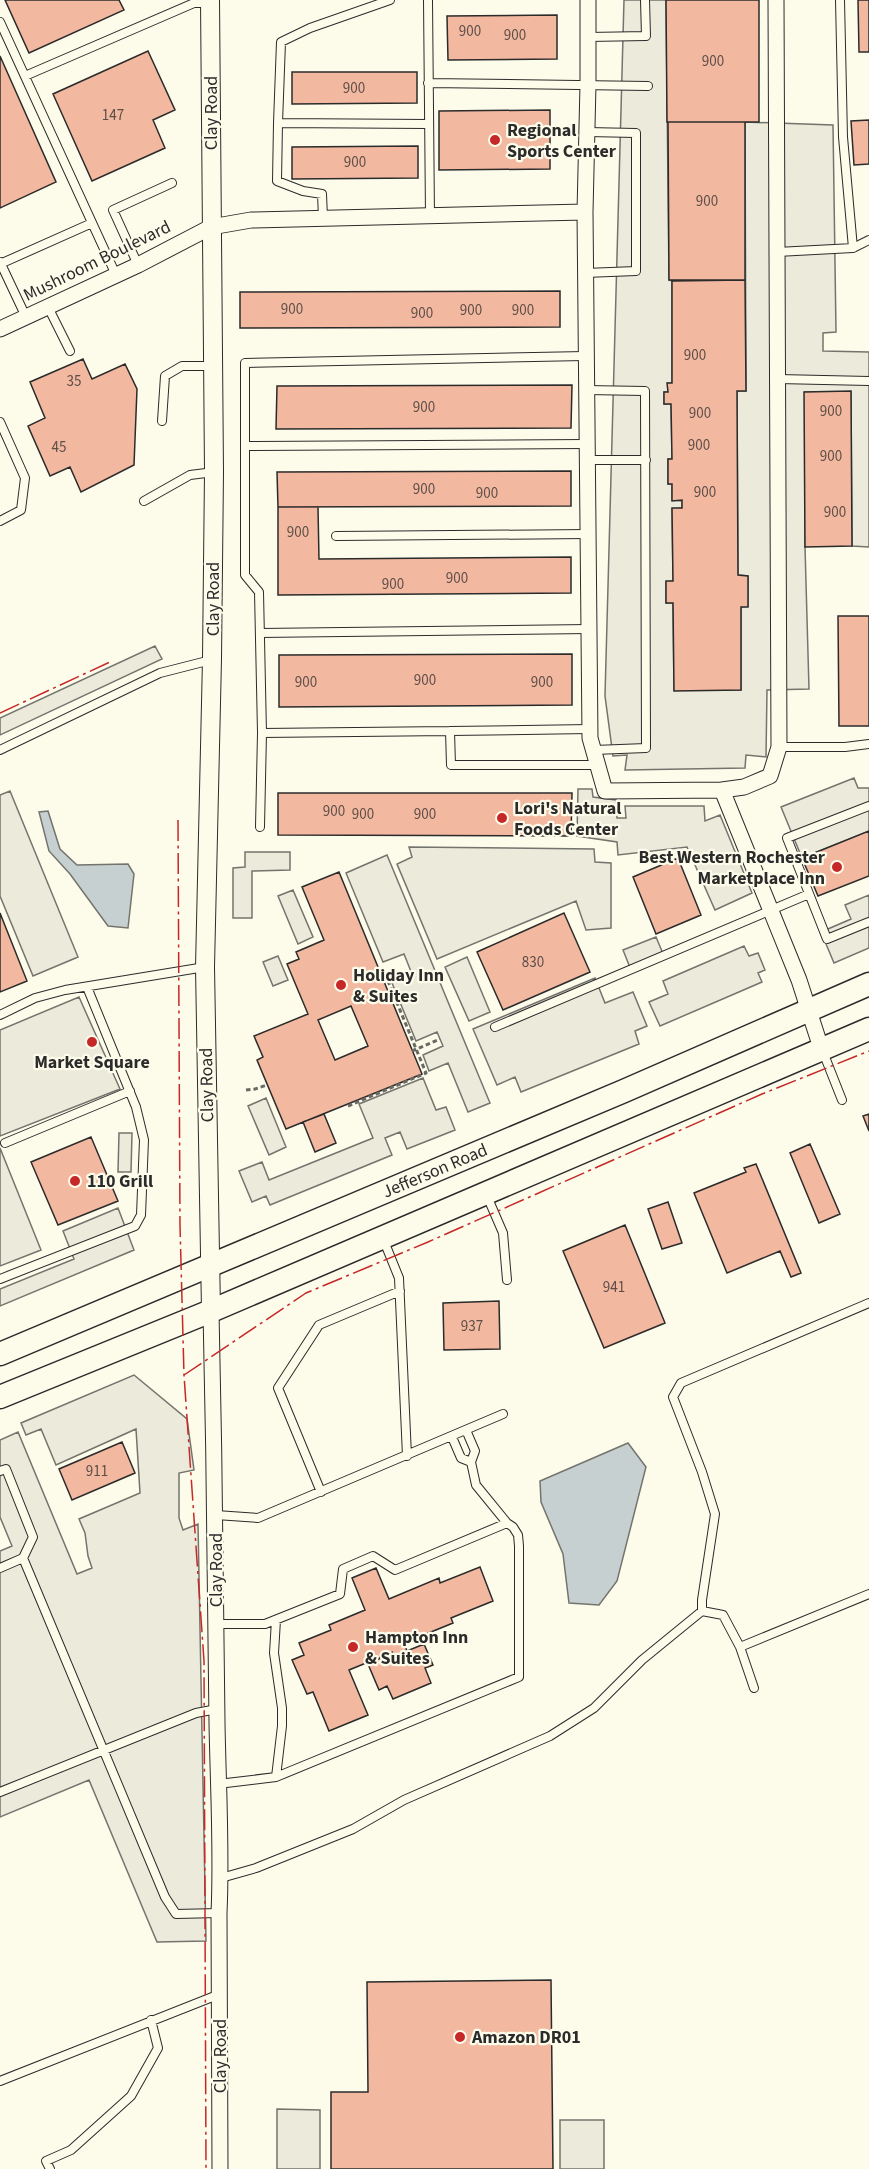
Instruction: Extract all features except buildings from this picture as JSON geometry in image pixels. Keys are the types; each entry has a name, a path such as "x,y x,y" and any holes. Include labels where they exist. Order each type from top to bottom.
{"main road":[{"name":"Jefferson Road","path":"0,1354 211,1267 869,984"},
{"path":"0,1397 211,1311 869,1029"}],"street":[{"path":"588,0 585,356 590,729 605,791 722,790 744,787 770,776 779,747 776,0"},
{"name":"Clay Road","path":"210,2 214,472 205,967 221,1878 219,1913 220,2169"},
{"name":"Mushroom Boulevard","path":"0,329 138,265 211,227 251,220 585,212"},
{"path":"722,790 799,980 821,1048"}],"lane":[{"path":"323,218 322,194 303,191 277,181 281,42 310,28 390,0"},
{"path":"428,0 430,216"},
{"path":"588,37 646,36 645,0"},
{"path":"840,0 843,137 853,248"},
{"path":"24,76 194,3 210,2"},
{"path":"0,22 116,275"},
{"path":"428,83 648,86"},
{"path":"278,123 428,124"},
{"path":"585,273 636,272 636,134 587,132"},
{"path":"138,265 113,210 172,183"},
{"path":"26,317 0,263 92,223"},
{"path":"777,252 853,248 869,240"},
{"path":"48,307 70,351"},
{"path":"260,827 259,591 245,575 244,363 585,356"},
{"path":"162,421 165,376 182,366 213,366"},
{"path":"778,379 869,381"},
{"path":"450,731 450,765 596,758 646,748 645,391 586,390"},
{"path":"0,422 25,478 21,510 0,521"},
{"path":"245,446 586,444"},
{"path":"587,460 646,460"},
{"path":"144,501 190,475 214,472"},
{"path":"336,536 588,534"},
{"path":"260,633 589,629"},
{"path":"0,750 160,673 212,659"},
{"path":"261,733 590,729"},
{"path":"779,747 845,747 869,744"},
{"path":"869,806 787,838 827,939 869,922"},
{"path":"495,1026 809,894"},
{"path":"0,1015 35,999 64,990 205,967"},
{"path":"0,1279 135,1226 141,1215 144,1140 136,1107 87,987"},
{"path":"821,1048 842,1100"},
{"path":"5,1143 130,1091"},
{"path":"485,1192 503,1233 507,1280"},
{"path":"382,1236 399,1278 407,1456"},
{"path":"321,1492 278,1389 319,1324 400,1292"},
{"path":"702,1611 715,1514 702,1472 673,1397 681,1383 869,1303"},
{"path":"216,1515 258,1518 503,1414"},
{"path":"218,1784 276,1777 519,1677 518,1535 476,1485 471,1462 475,1452 466,1430"},
{"path":"452,1437 461,1458 471,1462"},
{"path":"0,1471 6,1469 33,1537 24,1558 0,1568"},
{"path":"216,1624 265,1624 340,1594 344,1569 373,1556 395,1570 507,1523"},
{"path":"24,1558 165,1897 176,1914 219,1913"},
{"path":"740,1647 869,1594"},
{"path":"702,1611 723,1615 740,1647 754,1688"},
{"path":"221,1878 256,1868 353,1829 404,1800 550,1736 594,1708 642,1660 702,1611"},
{"path":"276,1620 274,1653 282,1708 276,1777"},
{"path":"0,1792 196,1713 217,1709"},
{"path":"0,2081 220,1994"},
{"path":"50,2169 46,2161 71,2150 131,2096 158,2048 151,2020"}],"path":[{"path":"348,1106 426,1074 414,1050 388,981"},
{"path":"414,1050 440,1039"},
{"path":"246,1090 267,1085"}],"shaded area":[{"path":"624,0 666,0 672,383 668,383 668,392 664,392 664,404 671,404 672,459 668,459 668,484 672,484 672,500 682,501 682,508 672,509 673,581 666,582 666,603 673,603 674,690 741,690 741,607 748,606 748,576 738,575 737,391 746,391 745,122 833,125 836,332 823,333 823,351 869,352 869,547 852,546 851,392 805,392 805,547 809,689 767,690 766,757 746,755 745,768 625,770 627,755 613,756 605,696"},
{"path":"155,646 162,659 0,735 0,718"},
{"path":"854,778 858,788 869,788 869,831 802,858 781,807"},
{"path":"578,789 592,789 593,797 616,800 617,818 626,818 625,806 704,806 705,821 720,815 752,893 715,910 687,847 618,855 617,842 577,836"},
{"path":"10,791 78,957 33,976 0,896 0,795"},
{"path":"48,811 60,849 77,865 128,864 134,874 128,928 108,926 70,874 49,851 39,812"},
{"path":"409,847 594,849 595,862 611,863 611,928 586,930 576,901 437,959 397,864 412,857"},
{"path":"245,852 290,852 290,870 252,871 252,918 233,918 233,868 245,867"},
{"path":"387,855 490,1103 468,1112 448,1063 429,1071 423,1055 443,1046 437,1032 416,1041 392,983 412,974 404,954 383,962 346,873"},
{"path":"293,890 313,937 298,944 278,896"},
{"path":"869,895 869,948 834,963 821,932 851,919 845,905"},
{"path":"656,937 664,956 631,970 623,950"},
{"path":"744,946 749,956 758,953 765,970 758,973 762,982 660,1026 649,1002 668,994 663,981"},
{"path":"278,956 288,980 273,986 263,962"},
{"path":"467,957 490,1012 469,1021 445,967"},
{"path":"595,978 605,1003 633,992 647,1026 635,1031 639,1044 521,1092 515,1077 497,1085 473,1029"},
{"path":"79,997 120,1089 0,1136 0,1030"},
{"path":"423,1078 436,1110 446,1107 455,1130 407,1149 400,1132 385,1138 392,1155 270,1205 266,1196 252,1202 239,1171 262,1162 269,1180 373,1138 359,1104"},
{"path":"266,1098 286,1147 269,1155 248,1106"},
{"path":"119,1133 132,1133 131,1172 118,1172"},
{"path":"0,1148 41,1250 0,1266"},
{"path":"118,1208 134,1250 0,1306 0,1289 74,1259 63,1231"},
{"path":"134,1375 187,1419 194,1470 179,1473 179,1518 183,1530 198,1524 206,1941 157,1942 89,1780 0,1817 0,1551 12,1546 0,1517 0,1440 18,1432 77,1574 92,1568 85,1533 79,1519 140,1493 136,1429 56,1465 41,1429 26,1435 21,1423"},
{"path":"628,1443 646,1467 617,1581 599,1605 569,1603 563,1554 541,1502 540,1481"},
{"path":"277,2109 320,2110 320,2169 277,2169"},
{"path":"560,2120 604,2120 604,2169 560,2169"}],"power":[{"path":"0,713 112,661"},
{"path":"178,820 180,1225 184,1375 204,1661 206,2169"},
{"path":"184,1375 306,1293 428,1242 762,1094 869,1051"}],"place":[{"name":"Regional Sports Center","path":"495,140"},
{"name":"Lori's Natural Foods Center","path":"502,818"},
{"name":"Best Western Rochester Marketplace Inn","path":"837,867"},
{"name":"Holiday Inn & Suites","path":"341,985"},
{"name":"Market Square","path":"92,1042"},
{"name":"110 Grill","path":"75,1181"},
{"name":"Hampton Inn & Suites","path":"353,1647"},
{"name":"Amazon DR01","path":"460,2037"}]}
